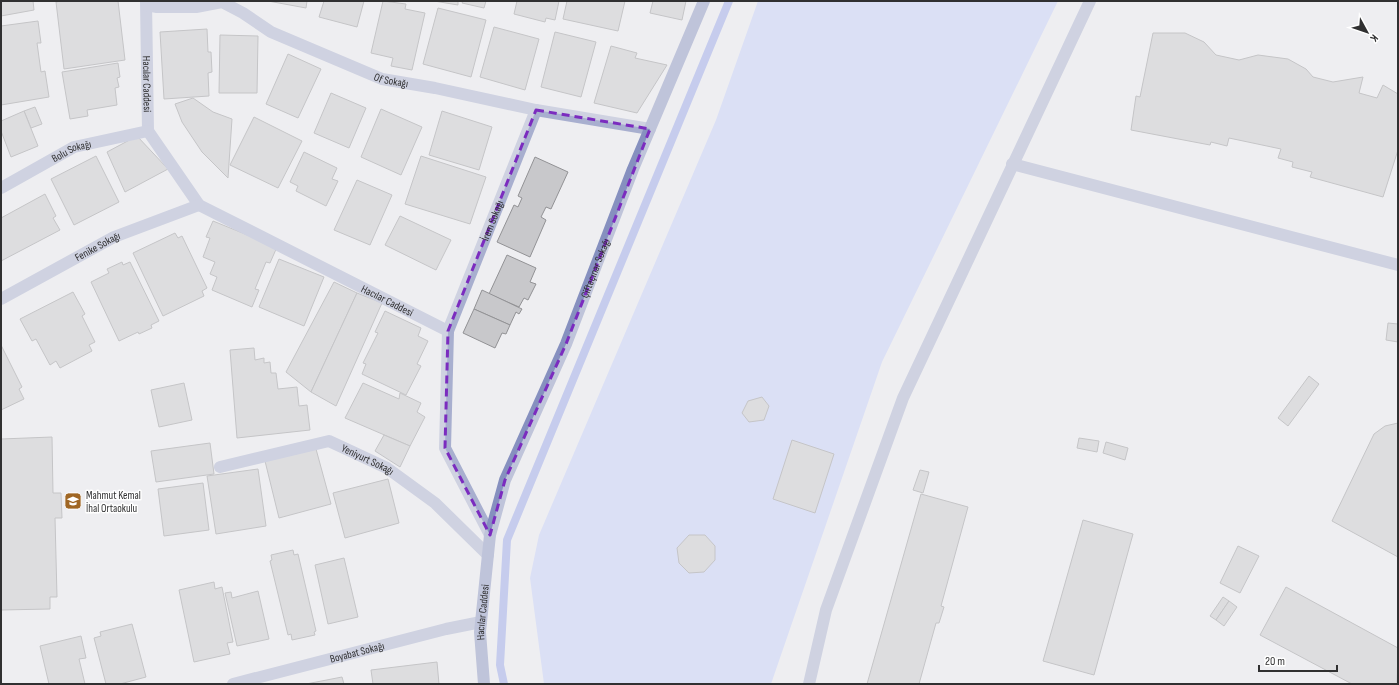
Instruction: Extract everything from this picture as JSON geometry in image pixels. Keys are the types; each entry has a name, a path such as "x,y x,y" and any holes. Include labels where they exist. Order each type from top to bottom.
{"street":[{"name":"Çifteçınar Sokağı","path":"490,536 505,480 566,344 650,129 704,1"},
{"path":"808,684 826,610 903,398 1090,1"},
{"name":"Of Sokağı","path":"146,3 157,7 196,7 222,2 243,13 271,32 382,79 435,88 536,110 650,129"},
{"name":"Hacılar Caddesi","path":"146,3 148,131 199,205 448,331"},
{"name":"İrem Sokağı","path":"448,331 536,110"},
{"name":"Bolu Sokağı","path":"1,188 74,147 148,131"},
{"path":"1012,164 1398,265"},
{"name":"Fenike Sokağı","path":"1,299 114,237 199,205"},
{"path":"448,331 445,448 490,536"},
{"name":"Yeniyurt Sokağı","path":"220,467 329,440 387,468 435,503 488,555"},
{"name":"Hacılar Caddesi","path":"484,684 481,622 490,536"},
{"name":"Boyabat Sokağı","path":"233,684 446,629 481,622"}],"highlighted area":[{"path":"536,110 650,129 566,344 505,480 490,535 445,448 448,331"}],"shaded area":[{"path":"758,1 1058,1 882,362 771,684 544,684 530,578 539,535 716,120"}],"building":[{"path":"1,1 33,1 34,10 1,16"},
{"path":"118,1 125,60 64,69 56,2"},
{"path":"268,1 307,1 306,8"},
{"path":"324,1 364,1 357,27 319,17"},
{"path":"383,1 406,4 405,9 425,13 412,70 391,66 393,58 371,53"},
{"path":"434,1 458,1 458,5"},
{"path":"463,1 486,1 484,8 462,3"},
{"path":"517,1 559,1 555,20 546,18 545,22 514,14"},
{"path":"567,1 625,1 618,31 563,19"},
{"path":"653,1 686,1 682,20 650,13"},
{"path":"438,8 486,20 471,77 423,64"},
{"path":"38,21 41,43 37,43 41,72 45,71 49,97 1,105 1,26"},
{"path":"494,27 539,39 525,90 480,77"},
{"path":"207,29 208,52 211,52 212,72 208,73 209,96 164,99 160,32"},
{"path":"555,32 596,42 581,97 541,87"},
{"path":"1153,33 1185,33 1204,42 1216,55 1239,60 1258,55 1288,59 1306,69 1313,77 1333,82 1363,77 1359,93 1377,98 1383,85 1398,94 1398,150 1383,197 1310,177 1312,172 1292,167 1293,162 1278,158 1281,149 1229,138 1227,146 1211,142 1210,145 1131,130 1136,96 1140,97"},
{"path":"220,35 258,36 257,93 219,93"},
{"path":"611,46 637,53 635,58 667,65 637,113 594,103"},
{"path":"288,54 321,69 298,118 266,104"},
{"path":"118,63 120,77 117,78 119,87 115,88 117,105 87,110 88,116 70,119 62,72"},
{"path":"331,93 366,108 349,148 314,133"},
{"path":"193,98 213,112 232,119 228,178 202,152 182,122 175,104"},
{"path":"35,107 42,124 31,128 24,111"},
{"path":"381,109 422,127 401,175 361,157"},
{"path":"24,111 38,146 11,157 1,131 1,121"},
{"path":"442,111 492,127 479,170 429,155"},
{"path":"254,117 302,141 278,188 230,165"},
{"path":"137,136 168,169 125,192 107,152"},
{"path":"304,152 337,168 332,179 338,181 326,206 296,191 298,186 290,182"},
{"path":"96,156 119,202 74,225 51,179"},
{"path":"421,156 486,177 470,224 405,204"},
{"path":"535,157 568,172 551,209 546,207 541,217 546,220 530,257 497,242 514,205 518,207 522,198 518,196"},
{"path":"357,180 392,195 370,245 334,230"},
{"path":"45,194 56,216 53,218 60,230 1,261 1,218"},
{"path":"400,216 451,240 436,270 385,245"},
{"path":"213,221 277,247 270,263 266,262 255,289 259,290 252,307 212,290 217,277 210,274 215,262 203,257 210,238 206,237"},
{"path":"175,233 178,238 182,236 207,288 202,291 204,296 163,316 133,253"},
{"path":"507,255 536,268 530,282 536,284 528,300 524,298 519,307 489,294"},
{"path":"279,259 324,277 304,326 259,307"},
{"path":"122,262 123,265 130,262 159,321 151,325 152,328 139,334 138,332 119,341 91,282 109,273 107,269"},
{"path":"334,282 357,293 311,392 286,372"},
{"path":"482,290 522,309 519,314 516,312 510,325 474,309"},
{"path":"73,292 85,314 82,316 95,342 89,345 92,351 60,368 56,361 50,365 36,339 32,341 20,319"},
{"path":"357,293 382,303 336,406 311,392"},
{"path":"474,309 510,325 506,334 502,333 495,348 463,333"},
{"path":"385,311 421,328 418,336 428,341 417,364 421,366 406,395 362,374 366,364 363,363 378,333 375,332"},
{"path":"1388,323 1398,324 1398,342 1386,340"},
{"path":"1,345 22,387 19,389 24,399 1,410"},
{"path":"254,348 255,360 264,358 264,363 270,362 271,373 276,373 278,389 297,387 299,406 307,405 310,430 237,438 230,350"},
{"path":"1309,376 1319,384 1288,426 1278,418"},
{"path":"184,383 192,420 159,427 151,390"},
{"path":"363,383 399,399 400,393 421,403 417,412 425,417 410,446 345,418"},
{"path":"762,397 769,406 764,420 749,422 742,413 748,401"},
{"path":"1398,423 1398,557 1332,521 1374,434 1385,426"},
{"path":"384,435 410,446 400,467 375,451"},
{"path":"52,437 53,493 61,493 62,518 55,518 57,597 50,597 50,609 1,610 1,439"},
{"path":"1079,438 1099,441 1097,452 1077,448"},
{"path":"792,440 834,454 815,513 773,499"},
{"path":"1106,442 1128,448 1125,460 1103,453"},
{"path":"210,443 214,474 156,482 151,451"},
{"path":"316,449 331,504 279,518 265,461"},
{"path":"258,469 266,526 216,534 207,476"},
{"path":"920,470 929,472 923,493 913,490"},
{"path":"388,479 399,523 345,538 333,493"},
{"path":"203,483 209,530 164,536 158,489"},
{"path":"921,494 968,507 941,606 944,607 939,623 936,623 919,684 867,684"},
{"path":"1083,520 1133,534 1094,675 1043,661"},
{"path":"689,535 705,535 715,546 715,560 704,572 689,573 679,563 677,548"},
{"path":"1238,546 1259,556 1240,593 1220,583"},
{"path":"293,550 294,555 298,554 316,631 314,632 315,635 292,640 291,634 288,635 270,561 272,560 271,555"},
{"path":"344,558 358,617 328,624 315,565"},
{"path":"214,582 215,589 222,587 233,642 227,643 230,654 194,662 179,590"},
{"path":"1286,587 1398,648 1397,684 1352,684 1260,635"},
{"path":"258,591 269,639 237,646 225,593 231,592 232,598"},
{"path":"1223,597 1229,601 1216,620 1210,616"},
{"path":"1229,601 1237,607 1224,626 1216,620"},
{"path":"132,624 146,677 120,684 106,684 94,638 101,636 100,632"},
{"path":"81,636 86,658 79,659 85,684 49,684 40,646"},
{"path":"437,662 439,684 373,684 371,670"},
{"path":"342,677 344,684 306,684"}],"waterway":[{"path":"504,684 500,665 507,540 729,1"}],"place":[{"name":"Mahmut Kemal İhal Ortaokulu","path":"73,501"}]}
